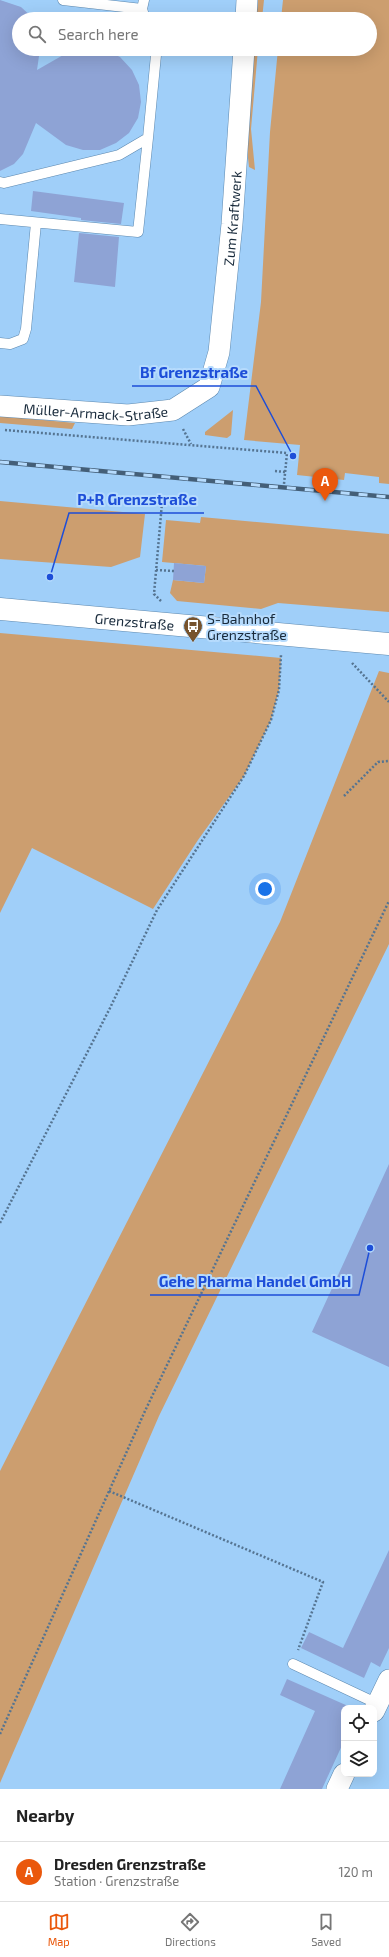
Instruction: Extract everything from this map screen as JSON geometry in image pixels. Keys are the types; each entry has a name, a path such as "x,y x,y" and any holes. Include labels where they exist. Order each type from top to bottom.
{"main road":[{"name":"Grenzstraße","path":"0,609 389,644"}],"street":[{"path":"246,12 247,0"},
{"name":"Zum Kraftwerk","path":"208,387 219,352 232,224 244,56"},
{"name":"Müller-Armack-Straße","path":"0,406 128,415 173,410 208,387"},
{"path":"377,1705 389,1680"},
{"path":"337,1789 343,1777"}],"lane":[{"path":"63,0 143,4"},
{"path":"0,219 138,232 156,56"},
{"path":"0,182 4,183 119,155 148,138"},
{"path":"0,343 10,344 22,339 26,329 36,223"},
{"path":"293,1664 372,1705"}],"path":[{"path":"0,430 287,453 284,484"},
{"path":"275,471 285,472"},
{"path":"162,503 154,594 166,606 164,623"},
{"path":"156,570 174,571"},
{"path":"0,1222 110,1008 157,910 244,776 271,720 279,690 282,634"},
{"path":"337,639 349,660 389,702"},
{"path":"344,796 378,762 389,761"},
{"path":"0,1734 145,1412 389,901"},
{"path":"109,1491 323,1582 293,1664"}],"shaded area":[{"path":"258,0 264,0 263,12 257,12"},
{"path":"283,0 389,0 389,484 379,483 379,477 345,473 344,480 297,475 300,445 244,440 261,302 270,132 277,56 377,56 377,12 282,12"},
{"path":"251,56 257,56 251,129 255,170 249,167 245,129"},
{"path":"233,410 231,435 227,438 205,435 205,432"},
{"path":"0,416 75,423 72,429 0,423"},
{"path":"0,501 145,514 140,557 111,567 0,559"},
{"path":"201,517 389,534 389,612 278,603 261,609 177,601 170,593 173,580 204,583 206,566 162,562 166,520 200,523"},
{"path":"0,633 281,658 279,690 271,720 244,776 198,840 153,909 32,848 0,913"},
{"path":"379,671 389,673 389,944 159,1416 0,1783 0,1471 280,922"}],"building":[{"path":"0,0 21,7 26,12 12,12 12,56 39,56 37,70 62,56 118,56 132,70 139,85 141,102 138,118 129,133 116,143 100,150 83,150 66,145 36,123 23,154 14,164 0,171"},
{"path":"33,191 124,203 121,224 81,220 81,218 31,211"},
{"path":"79,233 119,237 115,287 74,282"},
{"path":"174,563 206,566 204,583 173,580"},
{"path":"389,1164 389,1367 312,1332"},
{"path":"389,1550 389,1648 380,1667 371,1662 364,1678 301,1648 309,1632 343,1648"},
{"path":"287,1679 346,1705 341,1705 341,1748 322,1789 280,1789 315,1711 280,1695"}],"railway":[{"path":"0,462 389,497"}],"place":[{"name":"Bf Grenzstraße","path":"293,456"},
{"name":"Dresden Grenzstraße","path":"325,501"},
{"name":"P+R Grenzstraße","path":"50,577"},
{"name":"S-Bahnhof Grenzstraße","path":"193,643"},
{"name":"Gehe Pharma Handel GmbH","path":"370,1248"}]}
